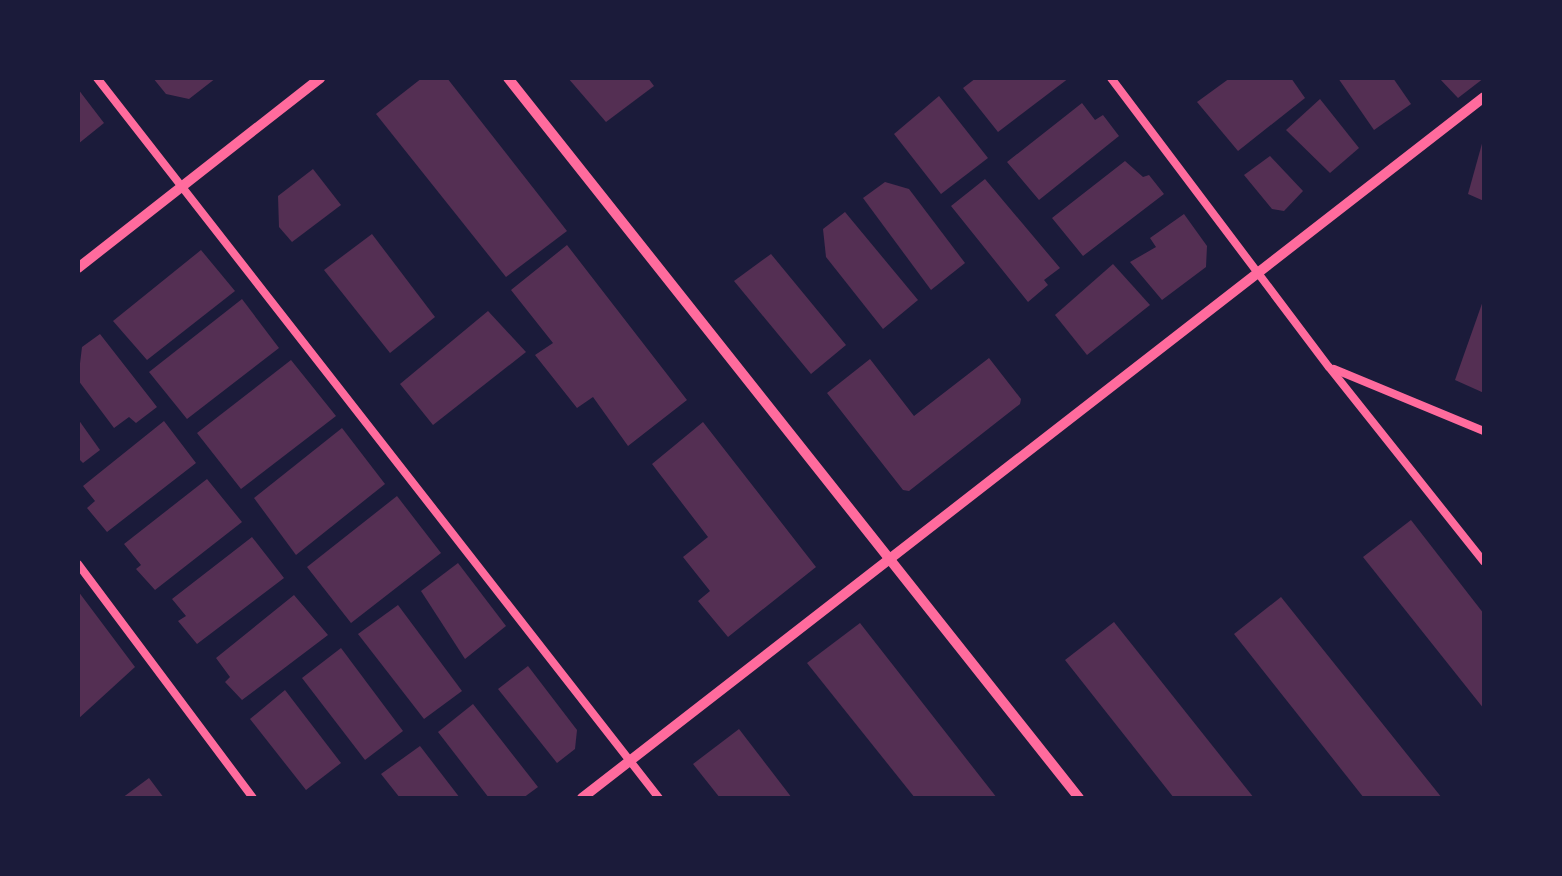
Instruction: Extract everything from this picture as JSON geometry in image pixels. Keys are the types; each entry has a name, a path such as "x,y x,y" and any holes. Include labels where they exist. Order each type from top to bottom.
{"street":[{"path":"78,268 320,78"},
{"path":"508,78 1079,798"},
{"path":"582,798 1484,96"}],"lane":[{"path":"97,78 660,798"},
{"path":"1111,78 1484,562"},
{"path":"1330,367 1484,431"},
{"path":"78,564 254,798"}],"building":[{"path":"153,78 216,78 189,99 166,94"},
{"path":"422,78 447,78 567,231 506,277 376,114"},
{"path":"568,78 648,78 654,86 606,122"},
{"path":"976,78 1069,78 998,132 963,88"},
{"path":"1230,78 1291,78 1305,98 1238,151 1197,102"},
{"path":"1338,78 1393,78 1411,104 1374,130"},
{"path":"1439,78 1484,78 1458,98"},
{"path":"78,89 104,123 78,144"},
{"path":"939,96 988,158 941,194 894,134"},
{"path":"1320,99 1359,148 1330,173 1286,130"},
{"path":"1082,103 1095,120 1103,115 1119,136 1039,200 1007,162"},
{"path":"1484,140 1484,201 1468,194"},
{"path":"1270,156 1303,191 1284,211 1272,209 1244,175"},
{"path":"1125,161 1143,177 1149,175 1164,194 1083,256 1052,218"},
{"path":"313,169 341,205 292,242 279,227 278,196"},
{"path":"985,179 1060,268 1044,280 1048,285 1028,302 951,206"},
{"path":"885,182 909,189 965,263 931,290 863,198"},
{"path":"845,212 918,300 883,329 826,257 823,229"},
{"path":"1184,214 1207,246 1206,267 1162,300 1130,262 1156,247 1150,238"},
{"path":"372,234 435,317 390,353 324,270"},
{"path":"567,245 687,400 628,446 593,397 577,408 535,355 553,343 511,290"},
{"path":"201,250 235,291 147,360 113,321"},
{"path":"771,254 846,345 811,374 734,281"},
{"path":"1113,264 1150,305 1087,355 1055,315"},
{"path":"1484,298 1484,393 1455,380"},
{"path":"242,299 279,348 187,419 149,372"},
{"path":"488,311 526,352 433,425 400,384"},
{"path":"100,334 157,407 136,423 129,417 114,428 78,380 82,347"},
{"path":"989,358 1021,399 1020,404 909,491 903,490 827,393 870,359 914,416"},
{"path":"291,360 336,416 241,489 197,433"},
{"path":"78,419 100,450 83,463 78,458"},
{"path":"164,421 196,463 107,532 87,508 95,501 83,486"},
{"path":"703,422 816,567 728,637 698,601 710,591 683,557 708,537 652,464"},
{"path":"342,428 385,484 296,555 254,498"},
{"path":"207,479 242,522 155,590 136,569 141,565 124,544"},
{"path":"397,496 441,553 351,623 307,567"},
{"path":"1411,520 1484,614 1484,709 1363,557"},
{"path":"252,537 284,578 197,644 178,621 186,616 172,599"},
{"path":"458,563 506,626 465,659 421,591"},
{"path":"78,591 135,667 78,719"},
{"path":"294,595 328,635 242,700 225,682 230,677 216,658"},
{"path":"1281,597 1442,798 1364,798 1234,634"},
{"path":"398,605 462,691 424,719 358,634"},
{"path":"1114,622 1254,798 1174,798 1065,660"},
{"path":"860,623 997,798 915,798 807,663"},
{"path":"341,648 403,731 365,760 302,678"},
{"path":"528,666 577,730 575,749 557,763 498,689"},
{"path":"285,690 341,763 306,790 250,719"},
{"path":"473,704 538,787 523,798 489,798 438,732"},
{"path":"739,729 792,798 720,798 693,764"},
{"path":"420,746 460,798 400,798 381,774"},
{"path":"149,778 164,798 122,798"}]}
